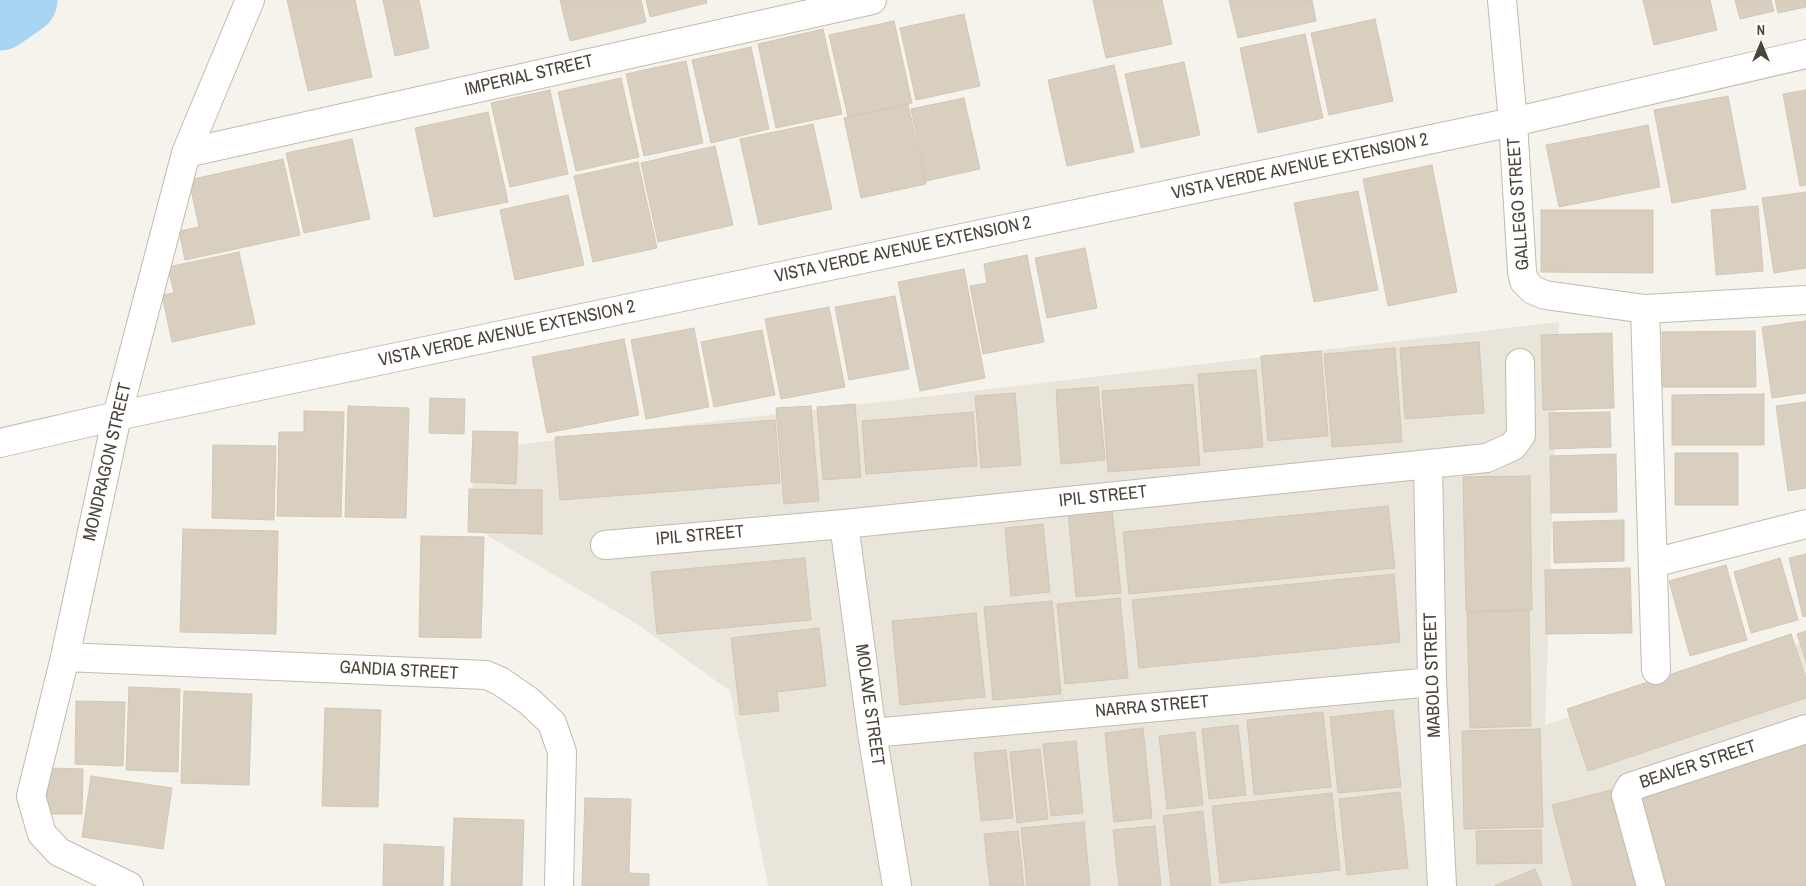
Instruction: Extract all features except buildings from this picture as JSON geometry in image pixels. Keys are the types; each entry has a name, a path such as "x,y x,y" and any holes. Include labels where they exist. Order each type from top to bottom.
{"street":[{"name":"MONDRAGON STREET","path":"129,886 59,852 42,834 31,796 65,657 116,416 186,153 250,0"},
{"name":"IMPERIAL STREET","path":"186,153 872,0"},
{"name":"GALLEGO STREET","path":"1502,0 1513,122 1522,271 1524,281 1533,290 1545,295 1645,309 1806,300"},
{"name":"VISTA VERDE AVENUE EXTENSION 2","path":"0,443 116,416 1513,122 1806,54"},
{"path":"1645,309 1656,670"},
{"name":"IPIL STREET","path":"605,545 844,524 1487,458 1513,446 1521,435 1520,362"},
{"name":"MABOLO STREET","path":"1428,465 1432,682 1442,886"},
{"name":"MOLAVE STREET","path":"844,524 872,733 897,886"},
{"path":"1653,563 1806,524"},
{"name":"GANDIA STREET","path":"65,657 486,675 500,681 529,701 552,722 562,752 559,886"},
{"name":"NARRA STREET","path":"872,733 1432,682"},
{"name":"BEAVER STREET","path":"1651,886 1626,795 1630,787 1806,729"}],"shaded area":[{"path":"1559,322 1545,725 1806,641 1806,886 768,886 730,691 634,622 473,527 472,450"}],"waterway":[{"path":"0,16 23,0"}]}
